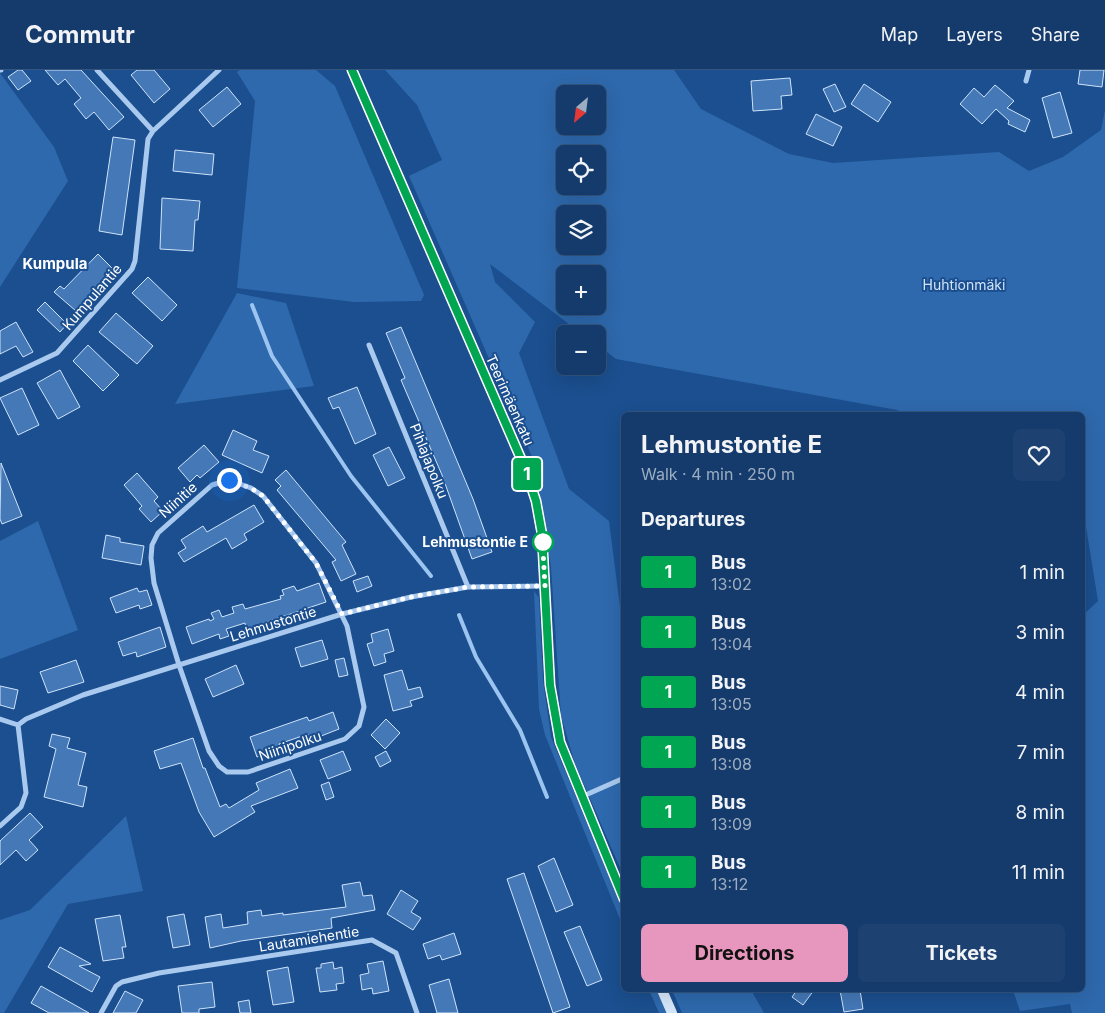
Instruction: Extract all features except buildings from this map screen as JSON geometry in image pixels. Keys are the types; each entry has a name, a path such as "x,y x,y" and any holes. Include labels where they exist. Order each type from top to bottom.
{"street":[{"path":"98,70 153,131"},
{"name":"Kumpulantie","path":"0,380 56,353 132,269 135,261 146,150 153,131 219,70"},
{"name":"Teerimäenkatu","path":"352,70 525,468 536,501 541,526 553,710 560,742 621,892"},
{"path":"1026,81 1029,70"},
{"name":"Pihlajapolku","path":"369,345 468,587"},
{"name":"Niinitie","path":"179,665 154,583 151,558 152,546 158,533 205,490 221,481 229,480 240,483 263,496 316,563 342,614"},
{"name":"Lehmustontie","path":"18,725 26,719 83,695 342,614 411,597 468,587 545,586"},
{"name":"Niinipolku","path":"179,665 209,751 219,766 227,772 248,772 345,739 359,726 364,707 342,614"},
{"path":"0,719 18,725 26,793 21,807 0,826"},
{"path":"582,797 621,779"},
{"name":"Lautamiehentie","path":"101,1013 116,986 122,982 159,973 372,940 396,953 417,1013"},
{"path":"663,992 672,1013"}],"green space":[{"path":"240,70 316,70 335,86 424,295 421,301 354,302 237,288 255,101 237,72"},
{"name":"Huhtionmäki","path":"385,70 674,70 701,109 789,154 833,163 999,152 1029,171 1063,157 1101,130 1105,110 1105,1013 1072,1013 1070,1004 1020,1011 1014,992 1085,992 1085,613 1098,601 1085,520 1085,412 901,412 616,359 606,351 606,325 570,325 557,315 606,315 606,265 556,265 556,314 490,264 495,282 535,322 519,353 569,489 609,521 621,615 621,870 575,764 561,716 551,567 538,483 544,484 409,176 442,160 417,105"},
{"path":"0,73 54,147 68,181 0,287"},
{"path":"237,293 286,303 314,386 175,404"},
{"path":"38,521 78,630 0,659 0,541"},
{"path":"534,591 539,598 543,680 551,737 621,904 621,922 545,735 539,709"},
{"path":"126,816 143,891 68,904 4,1013 0,1013 0,920 30,910"},
{"path":"650,992 659,992 667,1013 659,1013"},
{"path":"673,992 752,992 764,1013 682,1013"}],"waterway":[{"path":"252,305 272,356 351,476 431,576"},
{"path":"459,615 476,657 520,730 547,797"}],"bus line":[{"name":"1","path":"352,70 525,468 536,501 542,534 553,710 560,742 567,761 621,892"}],"place":[{"name":"Lehmustontie E","path":"543,542"}],"district":[{"name":"Kumpula","path":"55,264"}],"route":[{"path":"229,480 251,488 263,496 310,554 325,578 342,614 411,597 468,587 545,586 542,534 543,542"}]}
